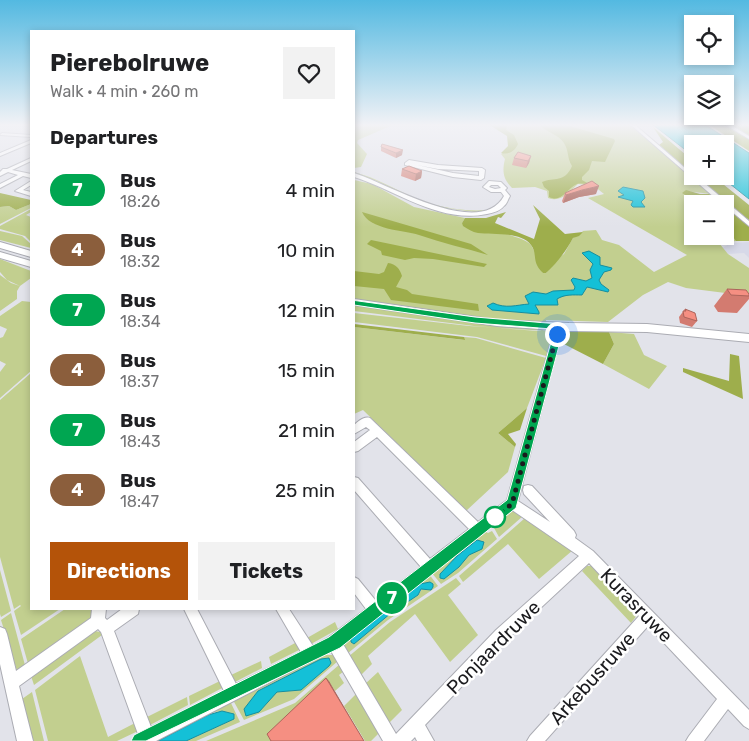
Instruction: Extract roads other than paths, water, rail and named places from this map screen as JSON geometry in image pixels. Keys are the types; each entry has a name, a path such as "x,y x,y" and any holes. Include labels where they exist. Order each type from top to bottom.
{"main road":[{"path":"0,245 30,254"},
{"path":"0,255 30,264"},
{"path":"355,302 475,320 556,327 664,331 749,340"}],"street":[{"path":"673,159 684,168"},
{"path":"0,174 30,160"},
{"path":"408,163 482,170 481,178 453,175 408,163"},
{"path":"0,169 30,176"},
{"path":"0,186 23,174"},
{"path":"355,175 378,182 408,198 427,205 470,213 489,213 501,208 507,196 502,190"},
{"path":"30,184 18,191 30,194"},
{"path":"704,185 749,224"},
{"path":"102,619 143,739 334,642 512,504 557,334 556,327"},
{"path":"355,429 367,421 478,530"},
{"path":"355,447 377,431"},
{"path":"355,483 430,568"},
{"path":"528,490 570,535 568,541"},
{"name":"Kurasruwe","path":"512,504 589,555 749,720"},
{"name":"Ponjaardruwe","path":"400,741 501,635 589,555"},
{"path":"355,584 375,611"},
{"path":"11,683 102,619 129,610"},
{"path":"191,610 233,694"},
{"path":"283,610 310,654"},
{"name":"Arkebusruwe","path":"536,741 648,616"},
{"path":"0,634 25,741"},
{"path":"334,642 392,741"},
{"path":"694,741 727,698"},
{"path":"416,724 426,741"}],"water":[{"path":"734,159 749,159 749,199 731,185 734,185"},
{"path":"623,187 643,191 645,198 641,202 645,207 633,207 631,205 633,201 618,197 624,195 618,191"},
{"path":"589,251 600,257 600,265 612,268 604,272 599,280 609,290 608,292 587,287 582,295 560,297 557,299 558,305 535,305 539,314 492,310 487,306 493,303 507,306 529,304 525,296 533,292 546,294 553,291 574,290 575,287 571,280 573,278 586,281 592,278 590,270 593,264 582,253"},
{"path":"477,540 484,542 482,549 469,555 459,567 444,579 440,578 440,574 457,556"},
{"path":"430,582 433,584 431,590 421,589 418,595 391,613 354,644 351,642 351,639 420,584"},
{"path":"329,658 331,663 329,666 301,690 277,692 259,712 246,716 244,709 258,691 321,659"},
{"path":"222,711 234,714 234,719 186,741 158,741 208,715"}]}
